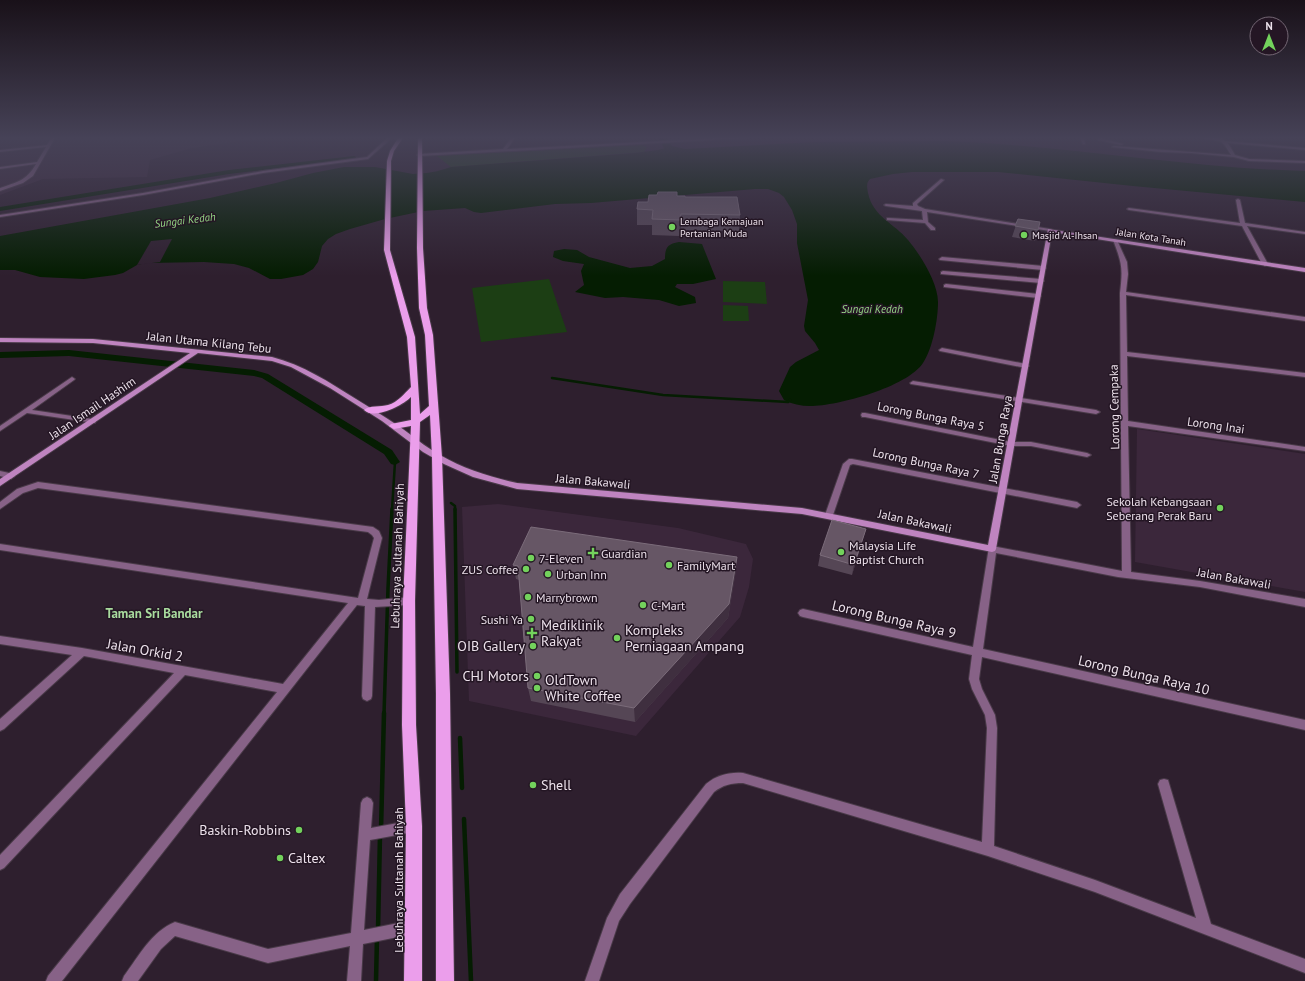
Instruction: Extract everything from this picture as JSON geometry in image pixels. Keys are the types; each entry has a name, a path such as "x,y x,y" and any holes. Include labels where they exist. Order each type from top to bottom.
{"main road":[{"name":"Lebuhraya Sultanah Bahiyah","path":"389,184 387,250 411,337 415,387 416,443 403,602 414,826 413,981"},
{"path":"420,184 423,308 429,335 437,457 443,694 445,981"},
{"path":"368,410 382,410 400,404 415,387"},
{"path":"394,426 404,426 415,422 434,406"}],"street":[{"path":"0,190 16,184"},
{"path":"0,216 86,203 194,184"},
{"path":"918,208 915,204 938,184"},
{"path":"1238,200 1243,224 1265,264"},
{"name":"Jalan Kota Tanah","path":"886,205 918,208 1305,270"},
{"path":"924,210 926,222 933,229"},
{"path":"1129,210 1305,232"},
{"path":"889,219 926,222"},
{"name":"Jalan Bunga Raya","path":"988,850 992,728 990,715 975,684 978,652 992,549 1050,230"},
{"name":"Lorong Cempaka","path":"1115,240 1124,262 1125,274 1123,293 1127,575"},
{"path":"942,259 1044,268"},
{"path":"943,273 1041,281"},
{"path":"946,286 1038,296"},
{"path":"1123,293 1305,319"},
{"name":"Jalan Utama Kilang Tebu","path":"0,340 93,341 257,357 286,363 301,369 394,426 437,457"},
{"path":"942,350 1026,366"},
{"name":"Jalan Ismail Hashim","path":"0,483 197,351"},
{"path":"1124,354 1305,375"},
{"path":"0,429 72,379"},
{"path":"913,383 1096,412"},
{"path":"25,411 92,421"},
{"name":"Lorong Bunga Raya 5","path":"865,415 1012,444 1031,444 1087,455"},
{"name":"Lorong Inai","path":"1125,423 1305,449"},
{"name":"Jalan Bakawali","path":"437,457 477,476 517,486 680,501 777,508 829,515 1127,575 1200,584 1305,603"},
{"name":"Lorong Bunga Raya 7","path":"829,515 847,464 852,461 1003,492 1077,505"},
{"path":"0,473 11,476"},
{"path":"0,506 20,491 38,485 370,529 376,533 378,538 366,603 367,696"},
{"path":"0,547 366,603 403,602"},
{"path":"53,981 286,689 366,603"},
{"name":"Lorong Bunga Raya 9","path":"803,614 978,652"},
{"name":"Jalan Orkid 2","path":"0,640 82,652 286,689"},
{"path":"0,726 82,652"},
{"name":"Lorong Bunga Raya 10","path":"978,652 1305,725"},
{"path":"0,864 182,671"},
{"path":"592,981 614,918 625,899 710,788 719,781 730,777 743,778 988,850 1095,886 1305,966"},
{"path":"1164,784 1206,928"},
{"path":"354,981 363,937 369,834 367,803"},
{"path":"369,834 414,826"},
{"path":"129,981 159,941 168,931 175,929 268,956 413,928"}],"shaded area":[{"path":"0,184 30,184 0,195"},
{"name":"Sekolah Kebangsaan Seberang Perak Baru","path":"1137,429 1305,454 1305,592 1135,562"},
{"path":"498,504 678,528 746,544 753,559 749,587 740,617 636,736 469,701 462,507"}],"green space":[{"path":"549,279 567,332 481,342 472,288"},
{"path":"723,281 765,282 767,304 723,302"},
{"path":"723,305 748,306 749,321 723,321"}],"water":[{"name":"Sungai Kedah","path":"273,184 867,184 868,193 874,208 913,246 928,269 937,294 938,309 936,325 927,357 915,372 903,380 871,394 837,403 803,406 784,400 779,391 790,367 796,362 819,350 805,331 804,326 808,300 797,243 797,224 792,210 784,197 779,193 768,189 591,203 555,204 481,213 465,208 423,211 385,219 336,234 328,239 322,246 318,262 313,269 303,275 281,279 270,279 249,268 234,264 204,262 147,263 137,265 123,273 84,279 40,277 15,270 0,270 0,236 210,198"},
{"name":"Sungai Kedah","path":"1112,184 1305,184 1305,202"},
{"path":"679,242 702,244 716,279 693,284 677,284 675,287 695,297 696,303 679,306 659,300 623,297 605,298 575,292 584,285 581,271 584,264 563,261 553,257 554,251 564,249 577,250 589,257 630,268 652,266 665,259 667,249 670,245"}],"pier":[{"path":"172,239 160,262 137,265 151,241"}],"building":[{"path":"658,192 677,192 677,196 685,197 737,197 740,215 681,214 680,220 652,219 653,210 637,209 638,202 648,202 649,195 657,195"},
{"path":"1018,219 1040,222 1038,230 1015,226"},
{"name":"Malaysia Life Baptist Church","path":"832,520 866,529 854,565 820,555"},
{"name":"Kompleks Perniagaan Ampang","path":"531,527 737,557 729,604 634,708 528,688 518,566 513,565"}],"waterway":[{"path":"0,209 156,184"},
{"path":"0,355 69,353 254,373 265,376 388,452 395,462"},
{"path":"552,378 663,395 788,402 790,400"},
{"path":"392,510 395,462"},
{"path":"451,503 455,506 455,509"},
{"path":"384,714 392,509"},
{"path":"455,509 457,672"},
{"path":"381,830 384,713"},
{"path":"460,738 462,788"},
{"path":"464,819 471,981"},
{"path":"378,930 380,835"},
{"path":"376,981 377,937"}],"place":[{"name":"Lembaga Kemajuan Pertanian Muda","path":"672,227"},
{"name":"Masjid Al-Ihsan","path":"1024,235"},
{"name":"Sekolah Kebangsaan Seberang Perak Baru","path":"1220,508"},
{"name":"Malaysia Life Baptist Church","path":"841,552"},
{"name":"Guardian","path":"593,553"},
{"name":"7-Eleven","path":"531,558"},
{"name":"FamilyMart","path":"669,565"},
{"name":"ZUS Coffee","path":"526,569"},
{"name":"Urban Inn","path":"548,574"},
{"name":"Marrybrown","path":"528,597"},
{"name":"C-Mart","path":"643,605"},
{"name":"Sushi Ya","path":"531,619"},
{"name":"Mediklinik Rakyat","path":"532,633"},
{"name":"Kompleks Perniagaan Ampang","path":"617,638"},
{"name":"OIB Gallery","path":"533,646"},
{"name":"CHJ Motors","path":"537,676"},
{"name":"OldTown White Coffee","path":"537,688"},
{"name":"Shell","path":"533,785"},
{"name":"Baskin-Robbins","path":"299,830"},
{"name":"Caltex","path":"280,858"}],"district":[{"name":"Taman Sri Bandar","path":"154,613"}]}
